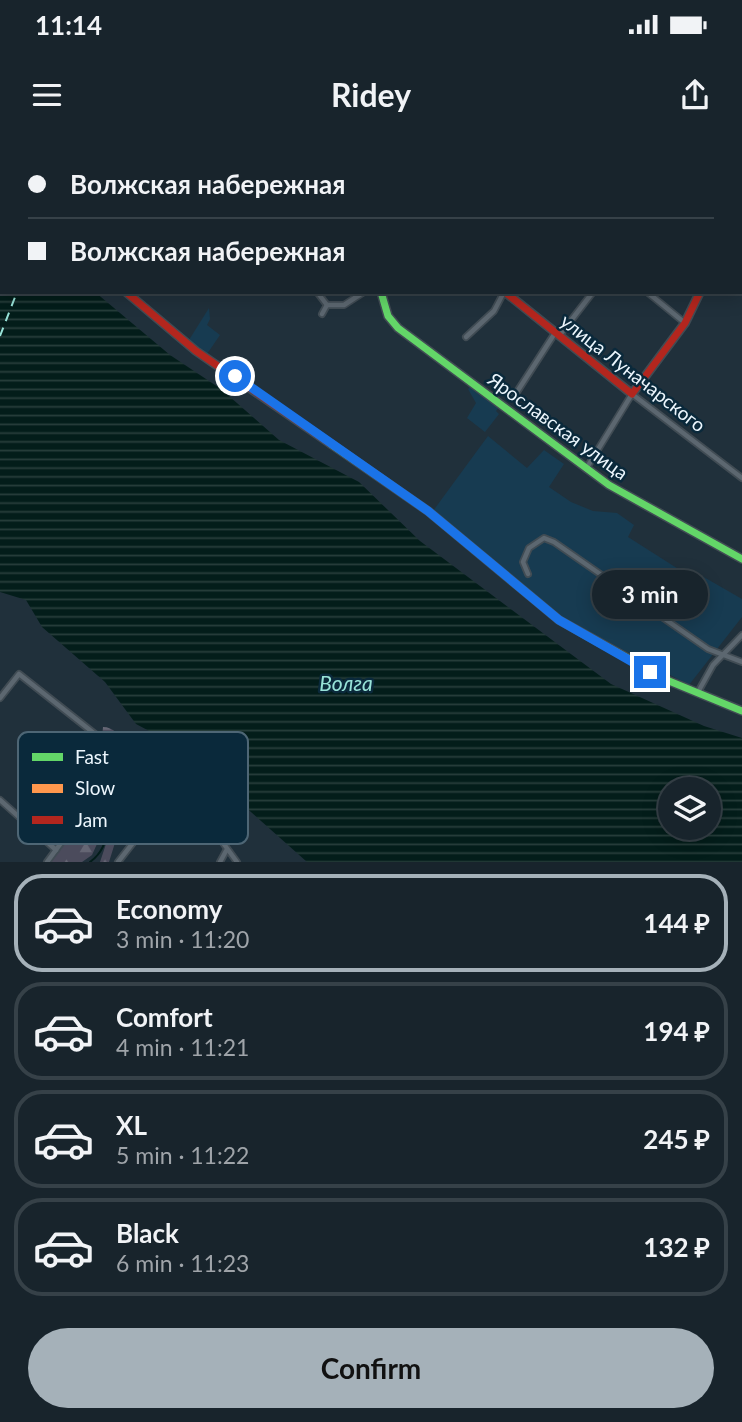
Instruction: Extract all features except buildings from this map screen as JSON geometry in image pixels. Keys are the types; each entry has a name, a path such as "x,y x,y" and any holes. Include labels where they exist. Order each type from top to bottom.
{"street":[{"path":"128,294 197,351 428,511 559,620 650,672 742,711"},
{"path":"319,294 327,304 344,305 361,294"},
{"name":"Ярославская улица","path":"382,294 388,316 406,335 586,469 609,485 742,559"},
{"path":"466,337 494,311 503,294"},
{"name":"улица Луначарского","path":"507,294 742,478"},
{"path":"513,398 557,334 591,294"},
{"path":"649,294 685,323"},
{"path":"586,469 632,394 685,323 699,294"},
{"path":"322,314 327,304"},
{"path":"528,574 523,562 529,548 544,538 554,541 708,649 742,662"},
{"path":"698,692 722,654 742,635"},
{"path":"0,698 19,674 92,732"},
{"path":"0,800 18,816"},
{"path":"49,844 56,850"},
{"path":"47,862 59,844"},
{"path":"118,862 132,844"},
{"path":"224,844 236,861"},
{"path":"227,850 221,861 236,861"}],"shaded area":[{"path":"209,308 210,319 207,325 220,335 207,354 189,340"},
{"path":"471,386 499,407 496,411 499,414 485,432 467,418 476,403 468,389"},
{"path":"488,436 527,468 544,450 564,464 549,487 571,502 593,511 617,513 634,525 628,537 683,572 702,576 742,599 742,617 689,685 561,617 433,511"}],"green space":[{"path":"103,727 107,727 115,732 103,732"},
{"path":"60,844 97,844 92,855 82,862 49,862"},
{"path":"106,844 115,844 109,862 100,862"}],"water":[{"name":"Волга","path":"0,294 97,294 170,355 221,389 279,440 359,482 420,541 611,684 704,726 742,738 742,862 307,862 248,809 248,732 151,732 136,724 105,682 42,627 26,600 0,592"}],"waterway":[{"path":"90,862 104,844"}],"ferry route":[{"path":"0,336 16,294"}],"traffic: fast":[{"path":"382,294 388,316 398,328 609,485 742,559"},
{"path":"331,444 428,511 559,620 669,681 742,711"}],"traffic: jam":[{"path":"128,294 196,351 331,444"},
{"path":"507,294 632,394 685,323 699,294"}],"route":[{"path":"235,376 428,511 559,620 650,672"}]}
